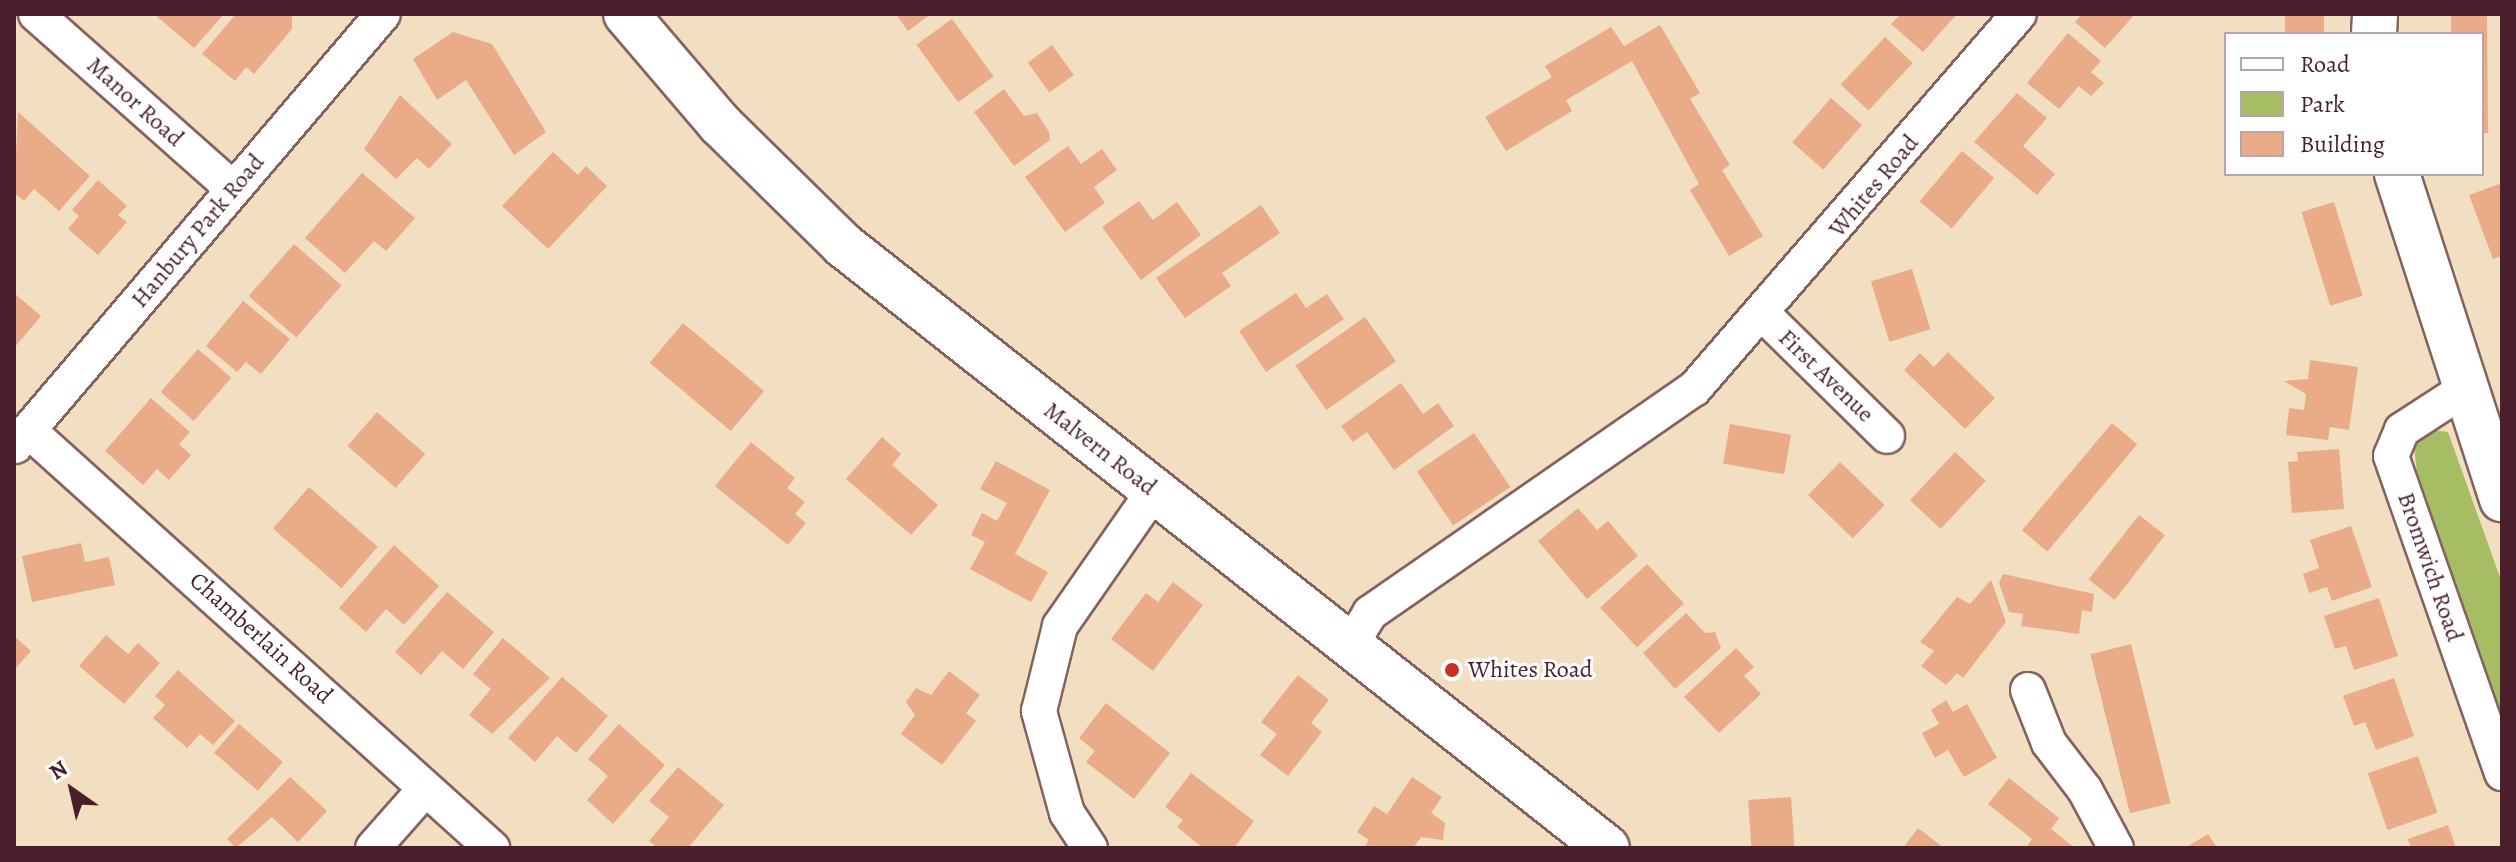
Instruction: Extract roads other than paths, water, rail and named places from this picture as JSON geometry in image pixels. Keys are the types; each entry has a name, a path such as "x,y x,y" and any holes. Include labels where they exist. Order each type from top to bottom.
{"main road":[{"name":"Malvern Road","path":"626,14 720,124 843,245 1607,848"},
{"path":"2398,176 2462,391 2502,500"}],"street":[{"name":"Manor Road","path":"36,14 233,189"},
{"name":"Hanbury Park Road","path":"21,439 383,14"},
{"name":"Whites Road","path":"1349,647 1370,613 1662,414 1765,316 2019,14"},
{"name":"First Avenue","path":"1765,316 1887,436"},
{"name":"Bromwich Road","path":"2462,391 2402,430 2391,456 2502,773"},
{"name":"Chamberlain Road","path":"21,439 492,848"},
{"path":"1090,848 1067,813 1039,711 1060,626 1153,492"},
{"path":"2028,690 2049,743 2085,790 2116,848"},
{"path":"373,848 425,789"}],"place":[{"name":"Whites Road","path":"1452,670"}]}
